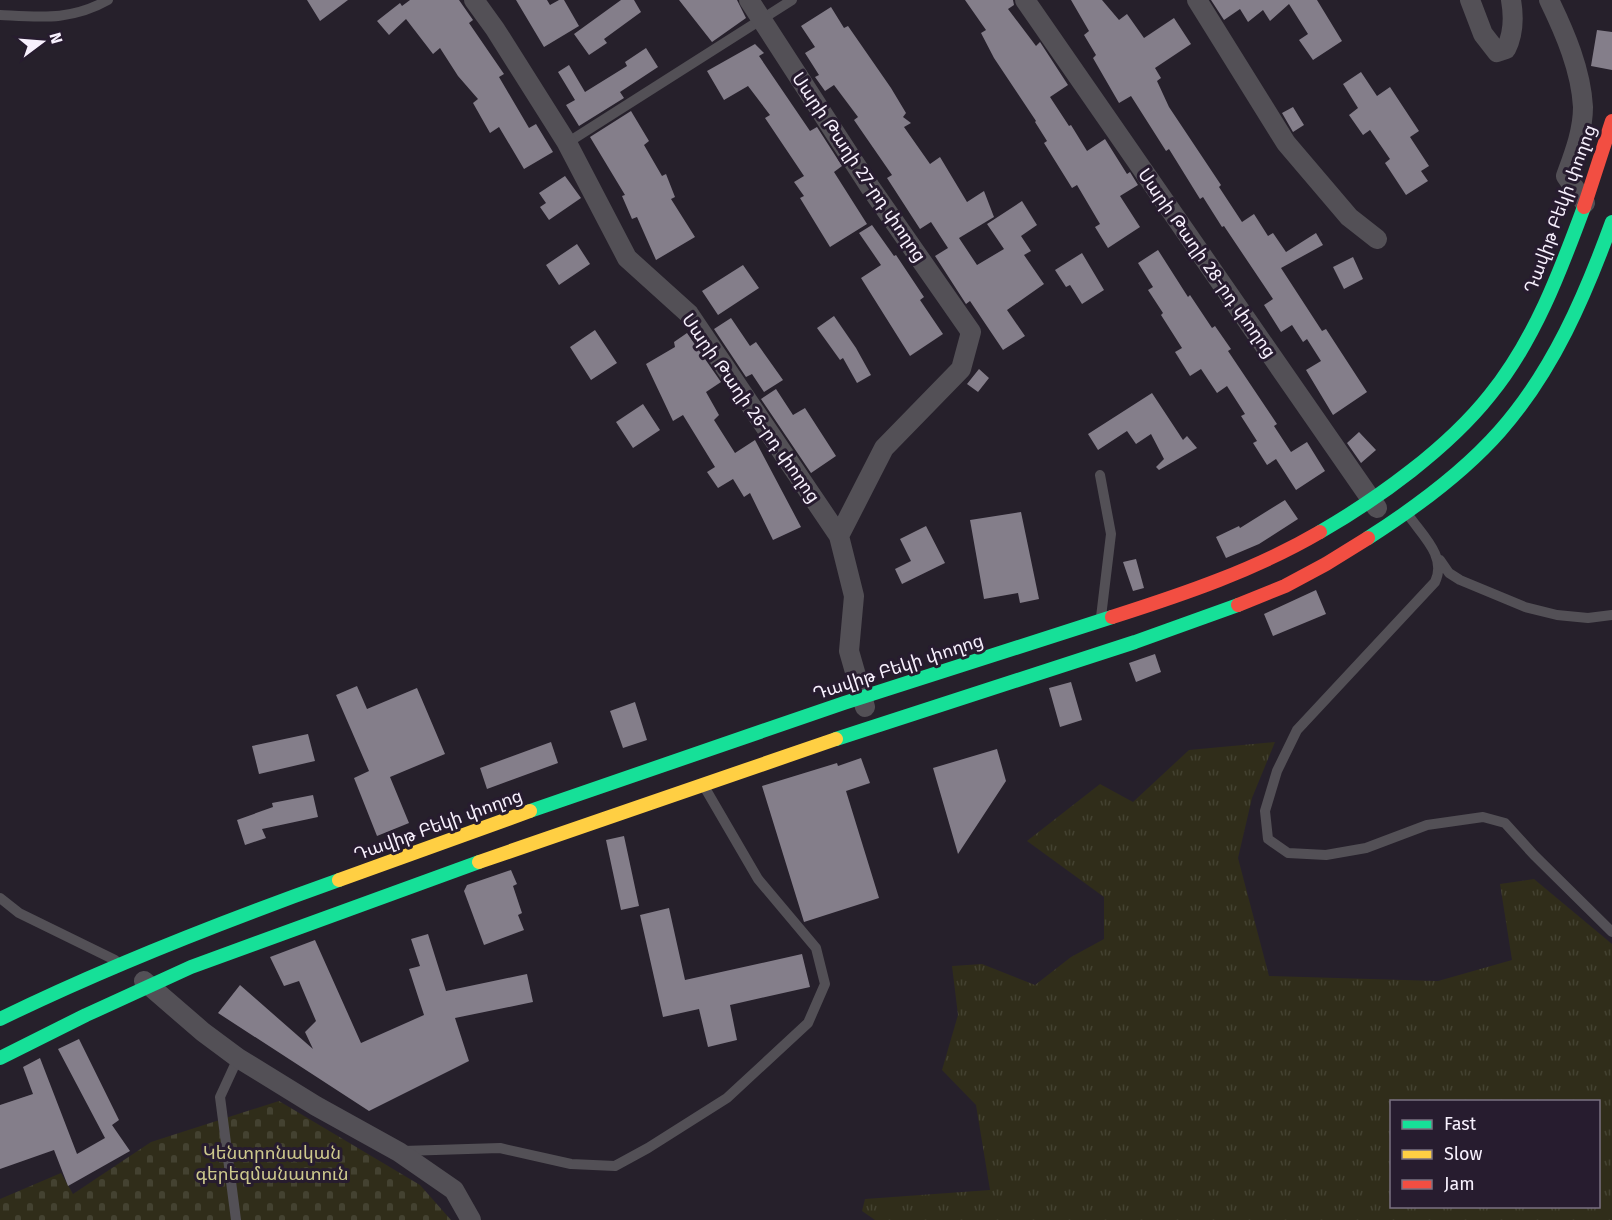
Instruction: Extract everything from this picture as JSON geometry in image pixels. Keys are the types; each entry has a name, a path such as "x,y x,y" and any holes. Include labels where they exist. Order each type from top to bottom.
{"main road":[{"name":"Դավիթ Բեկի փողոց","path":"0,1019 48,994 221,923 687,754 1100,620 1241,571 1293,547 1371,500 1413,470 1483,405 1511,365 1538,319 1557,279 1612,121"},
{"path":"0,1058 86,1015 191,967 384,895 873,726 1211,616 1285,586 1326,564 1407,513 1472,459 1500,431 1534,386 1566,332 1589,285 1612,222"}],"street":[{"name":"Սարի Թաղի 26-րդ փողոց","path":"474,0 567,143 627,258 689,314 839,536 854,596 849,651 861,698 873,726"},
{"name":"Սարի Թաղի 27-րդ փողոց","path":"749,0 870,187 971,332 961,369 884,448 839,536"},
{"name":"Սարի Թաղի 28-րդ փողոց","path":"1025,0 1389,525"},
{"path":"1197,0 1286,143 1349,217 1377,239"},
{"path":"1470,0 1483,34 1497,52 1506,49 1511,39 1514,17 1511,0"},
{"path":"1549,0 1563,30 1576,69 1583,108 1578,144 1566,176 1585,203"},
{"path":"121,963 203,1032 238,1058 316,1106 399,1152 454,1190 471,1220"}],"lane":[{"path":"0,15 34,17 74,15 108,0"},
{"path":"567,143 792,0"},
{"path":"1100,475 1111,534 1100,620"},
{"path":"1407,513 1449,573 1460,580 1525,607 1557,615 1588,618 1612,615"},
{"path":"1437,555 1440,570 1435,582 1297,730 1277,771 1265,811 1268,840 1288,853 1326,855 1366,848 1427,825 1483,817 1505,823 1612,933"},
{"path":"399,1152 500,1148 572,1164 615,1166 727,1098 808,1023 825,984 816,948 758,879 703,784"},
{"path":"0,898 19,913 121,963"},
{"path":"236,1220 220,1097 238,1058"}],"green space":[{"path":"1275,742 1252,798 1238,858 1269,976 1438,981 1512,960 1500,884 1534,879 1612,944 1612,1220 875,1220 862,1211 865,1199 990,1190 976,1105 942,1070 958,1015 952,966 982,964 1035,985 1071,957 1104,939 1104,897 1027,841 1100,784 1133,802 1189,750"},
{"name":"Կենտրոնական գերեզմանատուն","path":"279,1101 420,1185 451,1220 0,1220 0,1199 61,1173 73,1194 151,1142"}],"building":[{"path":"307,0 348,0 320,21"},
{"path":"410,0 459,0 473,20 469,23 504,74 499,77 529,128 536,124 553,152 524,169 499,127 490,133 473,103 478,99 458,76 440,48 433,54 406,19 389,35 377,21 400,3 402,6"},
{"path":"516,0 547,0 550,5 564,0 579,26 544,47"},
{"path":"621,0 634,0 641,12 604,39 607,43 589,55 574,34"},
{"path":"679,0 737,0 746,18 712,42"},
{"path":"965,0 1013,0 1014,5 1008,9 1036,46 1040,42 1068,85 1050,97 1069,126 1071,125 1087,151 1105,139 1127,174 1130,172 1138,185 1120,196 1140,227 1108,248 1095,227 1100,224 1077,185 1072,188 1044,143 1047,141 1036,121 994,58 981,33 986,30"},
{"path":"1071,0 1102,0 1119,20 1127,14 1144,38 1174,18 1191,44 1155,68 1161,78 1157,81 1169,107 1221,185 1219,187 1242,222 1254,214 1268,236 1273,233 1286,252 1316,233 1323,245 1281,268 1322,331 1326,329 1367,392 1333,415 1306,370 1321,361 1307,339 1303,342 1292,325 1281,332 1264,305 1273,299 1203,197 1200,199 1169,149 1166,151 1131,96 1119,103 1093,58 1096,55 1084,35 1089,31"},
{"path":"1211,0 1317,0 1342,41 1313,60 1299,40 1308,34 1289,4 1270,21 1263,10 1248,22 1240,9 1224,20"},
{"path":"831,7 844,28 848,26 891,88 906,113 903,117 911,123 904,127 930,164 940,157 967,202 984,191 994,217 959,238 977,265 1004,249 987,224 1022,201 1037,225 1021,236 1031,251 1024,255 1044,284 1007,310 1025,336 1003,350 970,301 966,304 935,256 948,248 931,222 920,229 887,178 892,175 854,120 858,117 834,85 825,91 815,77 819,75 805,53 815,47 801,26"},
{"path":"1597,30 1612,32 1612,70 1591,66"},
{"path":"755,44 764,53 759,56 810,131 817,127 842,166 834,172 867,224 830,247 800,198 804,196 794,182 804,176 765,118 770,115 748,86 724,100 707,71"},
{"path":"646,48 658,67 620,92 624,98 579,126 566,105 575,100 558,72 569,65 585,92 627,66 625,62"},
{"path":"1361,72 1377,96 1390,87 1419,131 1410,137 1429,166 1421,171 1428,181 1406,195 1385,163 1390,159 1370,130 1363,135 1349,115 1358,108 1343,84"},
{"path":"1293,107 1304,125 1293,132 1282,113"},
{"path":"631,111 649,141 644,145 662,176 666,174 675,197 671,199 695,237 656,260 637,217 632,219 622,196 625,195 590,137"},
{"path":"565,176 581,198 549,220 540,207 546,203 539,193"},
{"path":"872,225 894,256 896,255 924,297 920,300 943,334 910,356 861,278 881,265 859,233"},
{"path":"577,244 590,264 559,285 546,265"},
{"path":"1158,250 1188,297 1190,295 1212,328 1215,326 1231,349 1228,351 1277,424 1274,426 1291,452 1307,442 1325,471 1296,490 1276,459 1267,465 1253,443 1257,441 1241,416 1245,414 1227,386 1217,393 1201,369 1190,376 1175,352 1182,348 1148,290 1153,287 1138,263"},
{"path":"1082,253 1104,290 1082,304 1070,285 1066,287 1055,270"},
{"path":"1353,257 1363,279 1344,289 1333,267"},
{"path":"743,265 759,288 718,315 702,291"},
{"path":"834,316 871,375 857,383 843,358 840,360 817,328"},
{"path":"731,318 750,346 756,342 783,380 764,392 752,374 746,377 714,329"},
{"path":"595,330 617,363 591,380 570,347"},
{"path":"687,333 721,382 706,392 719,415 714,420 735,453 755,440 801,527 773,540 750,493 744,497 733,479 718,488 707,472 715,467 683,415 673,421 646,364 675,347 674,342"},
{"path":"979,369 989,378 978,392 967,384"},
{"path":"776,389 793,415 805,408 836,456 811,473 761,399"},
{"path":"1152,393 1183,440 1187,436 1197,448 1159,470 1156,467 1164,459 1151,434 1136,444 1127,431 1098,450 1088,434"},
{"path":"643,404 660,430 633,448 616,422"},
{"path":"1359,432 1376,450 1361,463 1347,443"},
{"path":"1285,500 1298,519 1259,544 1226,558 1216,537 1239,526 1240,528"},
{"path":"1021,512 1039,599 1020,603 1018,593 984,599 970,520"},
{"path":"926,526 945,563 902,584 895,569 911,561 900,539"},
{"path":"1136,559 1144,588 1133,591 1123,562"},
{"path":"1316,590 1326,614 1273,636 1264,614"},
{"path":"1155,654 1161,672 1136,682 1129,663"},
{"path":"1071,682 1082,720 1060,727 1049,688"},
{"path":"357,686 367,709 417,688 445,754 390,777 409,823 377,836 354,778 369,771 336,695"},
{"path":"635,702 647,740 623,748 610,711"},
{"path":"308,734 315,761 259,774 252,746"},
{"path":"551,742 558,763 487,789 480,768"},
{"path":"997,749 1006,781 958,854 933,768"},
{"path":"861,758 870,783 846,791 879,898 804,922 762,786"},
{"path":"313,795 318,817 262,829 266,838 245,845 237,820 273,807 272,803"},
{"path":"624,836 639,906 621,910 606,840"},
{"path":"511,870 517,884 513,886 522,913 518,915 524,930 484,945 464,891 467,885"},
{"path":"669,908 685,980 802,954 810,987 730,1005 737,1040 708,1047 699,1009 663,1017 640,915"},
{"path":"428,934 446,991 527,974 533,1002 455,1018 469,1061 369,1111 218,1013 240,985 313,1049 305,1032 316,1021 299,981 284,986 270,957 315,940 361,1043 424,1015 409,969 420,966 411,939"},
{"path":"79,1039 119,1120 112,1125 130,1151 68,1186 54,1150 0,1169 0,1105 33,1094 23,1067 40,1058 77,1154 105,1138 58,1049"}],"traffic: fast":[{"path":"1320,532 1366,504 1411,471 1454,434 1490,395 1506,374 1533,329 1584,207"},
{"path":"1368,538 1421,502 1454,475 1486,446 1519,408 1566,332 1591,277 1612,222"},
{"path":"836,739 1135,642 1238,605"},
{"path":"530,811 844,703 1112,617"},
{"path":"0,1058 86,1015 191,967 479,862"},
{"path":"0,1019 83,980 168,945 339,880"}],"traffic: slow":[{"path":"479,862 836,739"},
{"path":"339,880 530,811"}],"traffic: jam":[{"path":"1584,207 1612,121"},
{"path":"1112,617 1245,570 1320,532"},
{"path":"1238,605 1285,586 1368,538"}]}
